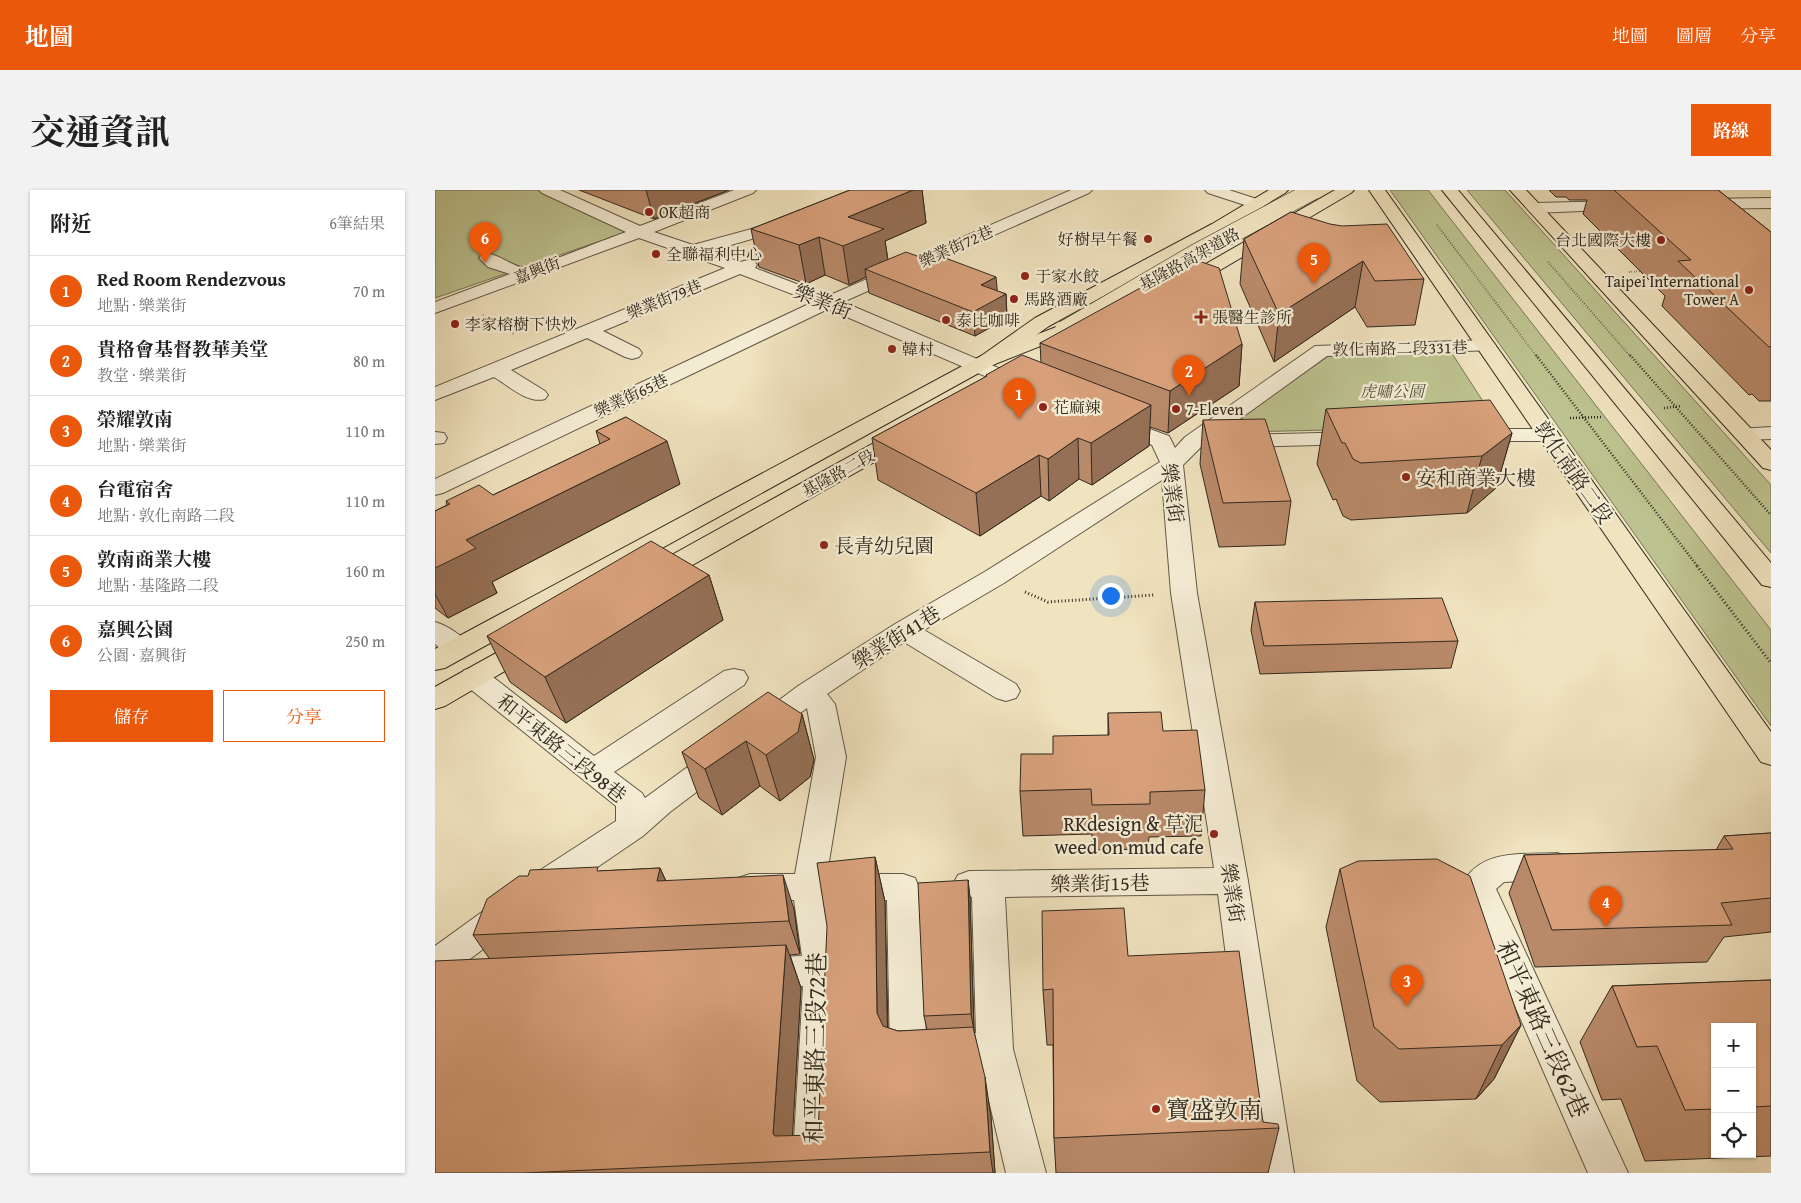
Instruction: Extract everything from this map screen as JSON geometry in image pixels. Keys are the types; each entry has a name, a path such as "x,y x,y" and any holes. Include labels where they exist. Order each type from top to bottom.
{"main road":[{"name":"基隆路二段","path":"979,394 1004,368 1042,322 1219,227 1280,190"},
{"name":"基隆路高架道路","path":"1004,368 1064,330 1196,253 1314,190"},
{"path":"1168,293 1346,190"},
{"name":"敦化南路二段","path":"1377,190 1771,754"},
{"path":"1450,190 1771,579"},
{"path":"1518,190 1771,463"},
{"name":"基隆路高架道路","path":"1004,368 1064,330"},
{"name":"基隆路二段","path":"435,661 1004,368"},
{"name":"基隆路二段","path":"631,589 927,423"},
{"path":"435,699 552,633"}],"street":[{"name":"嘉興街","path":"435,308 748,190"},
{"name":"樂業街72巷","path":"828,302 1084,190"},
{"path":"1213,190 1257,204"},
{"path":"1733,190 1771,203"},
{"path":"1757,190 1771,203"},
{"name":"樂業街","path":"557,191 640,232 693,250 1004,368 1052,397"},
{"path":"1682,205 1771,203"},
{"path":"1535,208 1642,206"},
{"path":"693,250 807,219"},
{"path":"1219,227 1259,241"},
{"path":"1405,257 1423,256"},
{"name":"樂業街79巷","path":"435,394 767,257"},
{"path":"488,258 494,263 526,274"},
{"name":"樂業街65巷","path":"435,488 828,302"},
{"path":"587,331 632,353"},
{"name":"敦化南路二段331巷","path":"1172,464 1193,442 1322,350 1486,346"},
{"path":"495,369 539,395"},
{"name":"樂業街","path":"1088,412 1161,442 1172,464 1184,593 1232,881 1274,1173"},
{"path":"1745,434 1771,433"},
{"path":"1456,435 1548,435"},
{"path":"1193,442 1378,437"},
{"name":"樂業街41巷","path":"632,827 659,804 808,693 904,630 995,577 1172,464"},
{"path":"435,630 458,648"},
{"path":"904,630 1006,691"},
{"name":"和平東路三段98巷","path":"442,980 570,867 632,827 631,801 474,677"},
{"path":"593,771 734,678"},
{"name":"和平東路三段72巷","path":"808,693 821,704 831,757 809,887 821,970 812,1173"},
{"name":"和平東路三段62巷","path":"1585,865 1497,869 1478,885 1608,1173"},
{"path":"570,867 602,880"},
{"name":"樂業街15巷","path":"995,1049 978,884 1232,881"},
{"path":"721,888 903,887 908,1054 995,1049 1026,1173"},
{"path":"732,974 821,970"}],"path":[{"path":"1437,225 1771,663"},
{"path":"1545,259 1771,515"},
{"path":"1624,272 1643,271"},
{"path":"457,300 539,351"},
{"path":"1655,409 1683,406"},
{"path":"1567,418 1601,418"},
{"path":"995,577 1048,602 1184,593"}],"green space":[{"path":"435,190 540,190 635,229 435,298"},
{"path":"1390,190 1428,190 1771,630 1771,726"},
{"path":"1467,190 1505,190 1771,485 1771,553"},
{"name":"虎嘯公園","path":"1451,352 1499,426 1244,432 1234,422 1330,355"}],"building":[{"path":"850,190 913,190 848,217 884,229 843,246 819,237 799,245 751,229"},
{"path":"1614,190 1718,190 1771,232 1771,347 1678,261 1691,260"},
{"path":"1291,212 1342,226 1387,224 1424,279 1375,281 1363,261 1279,314 1244,239"},
{"path":"906,252 931,261 940,256 996,277 981,285 1006,294 973,312 865,269"},
{"path":"1193,259 1219,268 1242,344 1170,391 1040,343"},
{"path":"1022,355 1151,405 1091,443 1078,438 1048,459 1039,455 976,493 872,438 987,376"},
{"path":"1490,400 1512,433 1482,456 1361,463 1353,459 1345,443 1342,443 1326,409"},
{"path":"626,417 667,441 466,540 476,548 435,568 435,511 450,504 446,501 479,485 493,495 610,439 596,431"},
{"path":"1265,419 1291,501 1223,503 1203,420"},
{"path":"651,541 709,575 545,677 487,636"},
{"path":"1442,598 1458,641 1264,646 1255,602"},
{"path":"768,692 802,714 798,732 766,755 746,741 705,769 682,752"},
{"path":"1161,712 1163,731 1197,730 1205,790 1150,792 1150,804 1092,805 1091,789 1020,791 1021,754 1053,754 1053,736 1109,735 1108,713"},
{"path":"1771,833 1771,898 1721,903 1732,925 1552,930 1524,855 1733,849 1724,836"},
{"path":"875,857 877,1013 883,1026 898,1031 973,1027 985,1077 990,1152 523,1173 435,1173 435,961 786,945 773,1134 775,1136 818,1135 827,926 817,863"},
{"path":"1437,859 1470,876 1521,1025 1502,1045 1399,1049 1374,1027 1340,869 1358,861"},
{"path":"598,867 597,871 660,868 657,881 783,875 789,921 473,935 487,899 519,876 528,876 530,870"},
{"path":"968,880 971,1014 924,1016 918,883"},
{"name":"寶盛敦南","path":"1124,908 1128,956 1239,951 1263,1122 1278,1124 1279,1128 1054,1138 1053,989 1043,990 1042,911"},
{"path":"1771,980 1771,1106 1756,1107 1756,1023 1711,1023 1711,1109 1685,1110 1657,1046 1637,1047 1612,986"}],"place":[{"name":"OK超商","path":"649,212"},
{"name":"好樹早午餐","path":"1148,239"},
{"name":"台北國際大樓","path":"1661,240"},
{"name":"全聯福利中心","path":"656,254"},
{"name":"嘉興公園","path":"485,263"},
{"name":"于家水餃","path":"1025,276"},
{"name":"敦南商業大樓","path":"1314,284"},
{"name":"Taipei International Tower A","path":"1749,290"},
{"name":"馬路酒廠","path":"1014,299"},
{"name":"張醫生診所","path":"1201,317"},
{"name":"泰比咖啡","path":"946,320"},
{"name":"李家榕樹下快炒","path":"455,324"},
{"name":"韓村","path":"892,349"},
{"name":"貴格會基督教華美堂","path":"1189,396"},
{"name":"花麻辣","path":"1043,407"},
{"name":"7-Eleven","path":"1176,409"},
{"name":"Red Room Rendezvous","path":"1019,419"},
{"name":"安和商業大樓","path":"1406,477"},
{"name":"長青幼兒園","path":"824,545"},
{"name":"RKdesign & 草泥 weed on mud cafe","path":"1214,834"},
{"name":"台電宿舍","path":"1606,927"},
{"name":"榮耀敦南","path":"1407,1006"},
{"name":"寶盛敦南","path":"1156,1109"}]}
